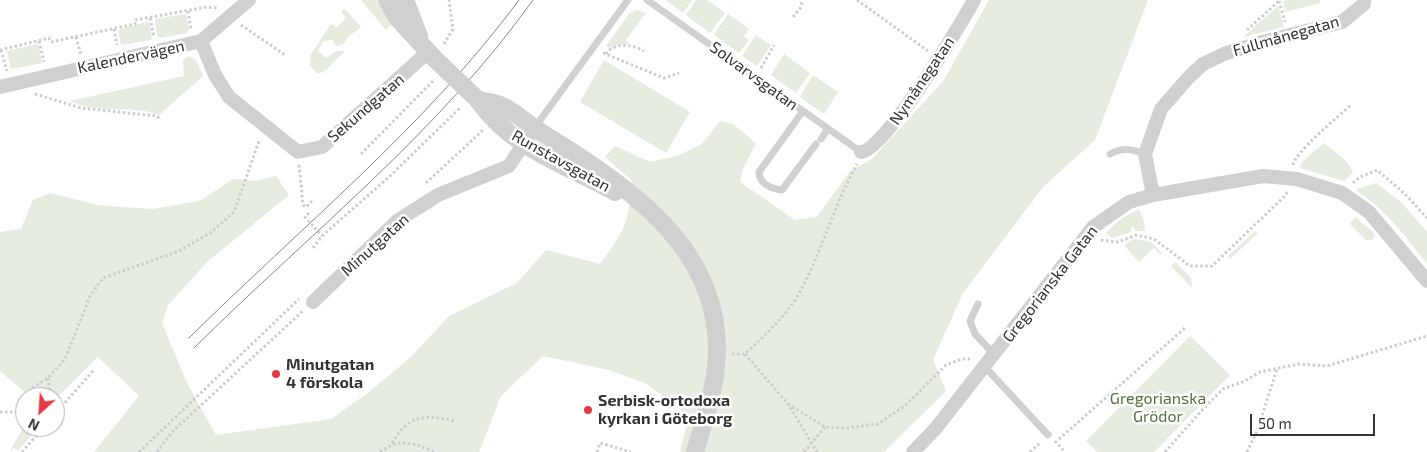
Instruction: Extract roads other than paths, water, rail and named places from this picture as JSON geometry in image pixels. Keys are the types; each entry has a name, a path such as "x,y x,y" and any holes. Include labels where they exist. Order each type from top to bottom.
{"street":[{"name":"Kalendervägen","path":"9,85 201,41 227,13 249,0"},
{"name":"Runstavsgatan","path":"387,0 398,19 432,56 476,98 491,119 523,144 653,213"},
{"name":"Runstavsgatan","path":"405,0 432,56"},
{"name":"Nymånegatan","path":"861,152 870,149 882,138 939,58 974,0"},
{"name":"Fullmånegatan","path":"1145,154 1161,109 1201,66 1224,54 1342,22 1364,4 1364,0"},
{"name":"Sekundgatan","path":"201,41 215,75 229,97 298,152 322,147 432,56"},
{"name":"Runstavsgatan","path":"476,98 501,105 616,180 666,226 692,259 709,298 715,320 716,367 711,397 695,452"},
{"name":"Minutgatan","path":"313,302 397,221 438,195 509,166 534,128"},
{"path":"1145,154 1153,194"},
{"name":"Gregorianska Gatan","path":"913,452 936,428 1084,239 1102,219 1129,202 1153,194 1263,176 1291,178 1342,193 1370,212 1427,281"}],"lane":[{"path":"534,128 628,0"},
{"name":"Solvarvsgatan","path":"647,0 861,152"},
{"path":"803,111 759,172 763,182 782,190 828,129"},
{"path":"1110,154 1125,149 1145,154"},
{"path":"978,304 970,322 974,334 995,354"},
{"path":"985,367 1048,435"}],"tram line":[{"path":"189,338 403,133 444,91 519,0"},
{"path":"194,348 415,138 457,94 533,0"}],"place":[{"name":"Minutgatan 4 förskola","path":"276,374"},
{"name":"Serbisk-ortodoxa kyrkan i Göteborg","path":"588,410"}],"park label":[{"name":"Gregorianska Grödor","path":"1158,408"}]}
